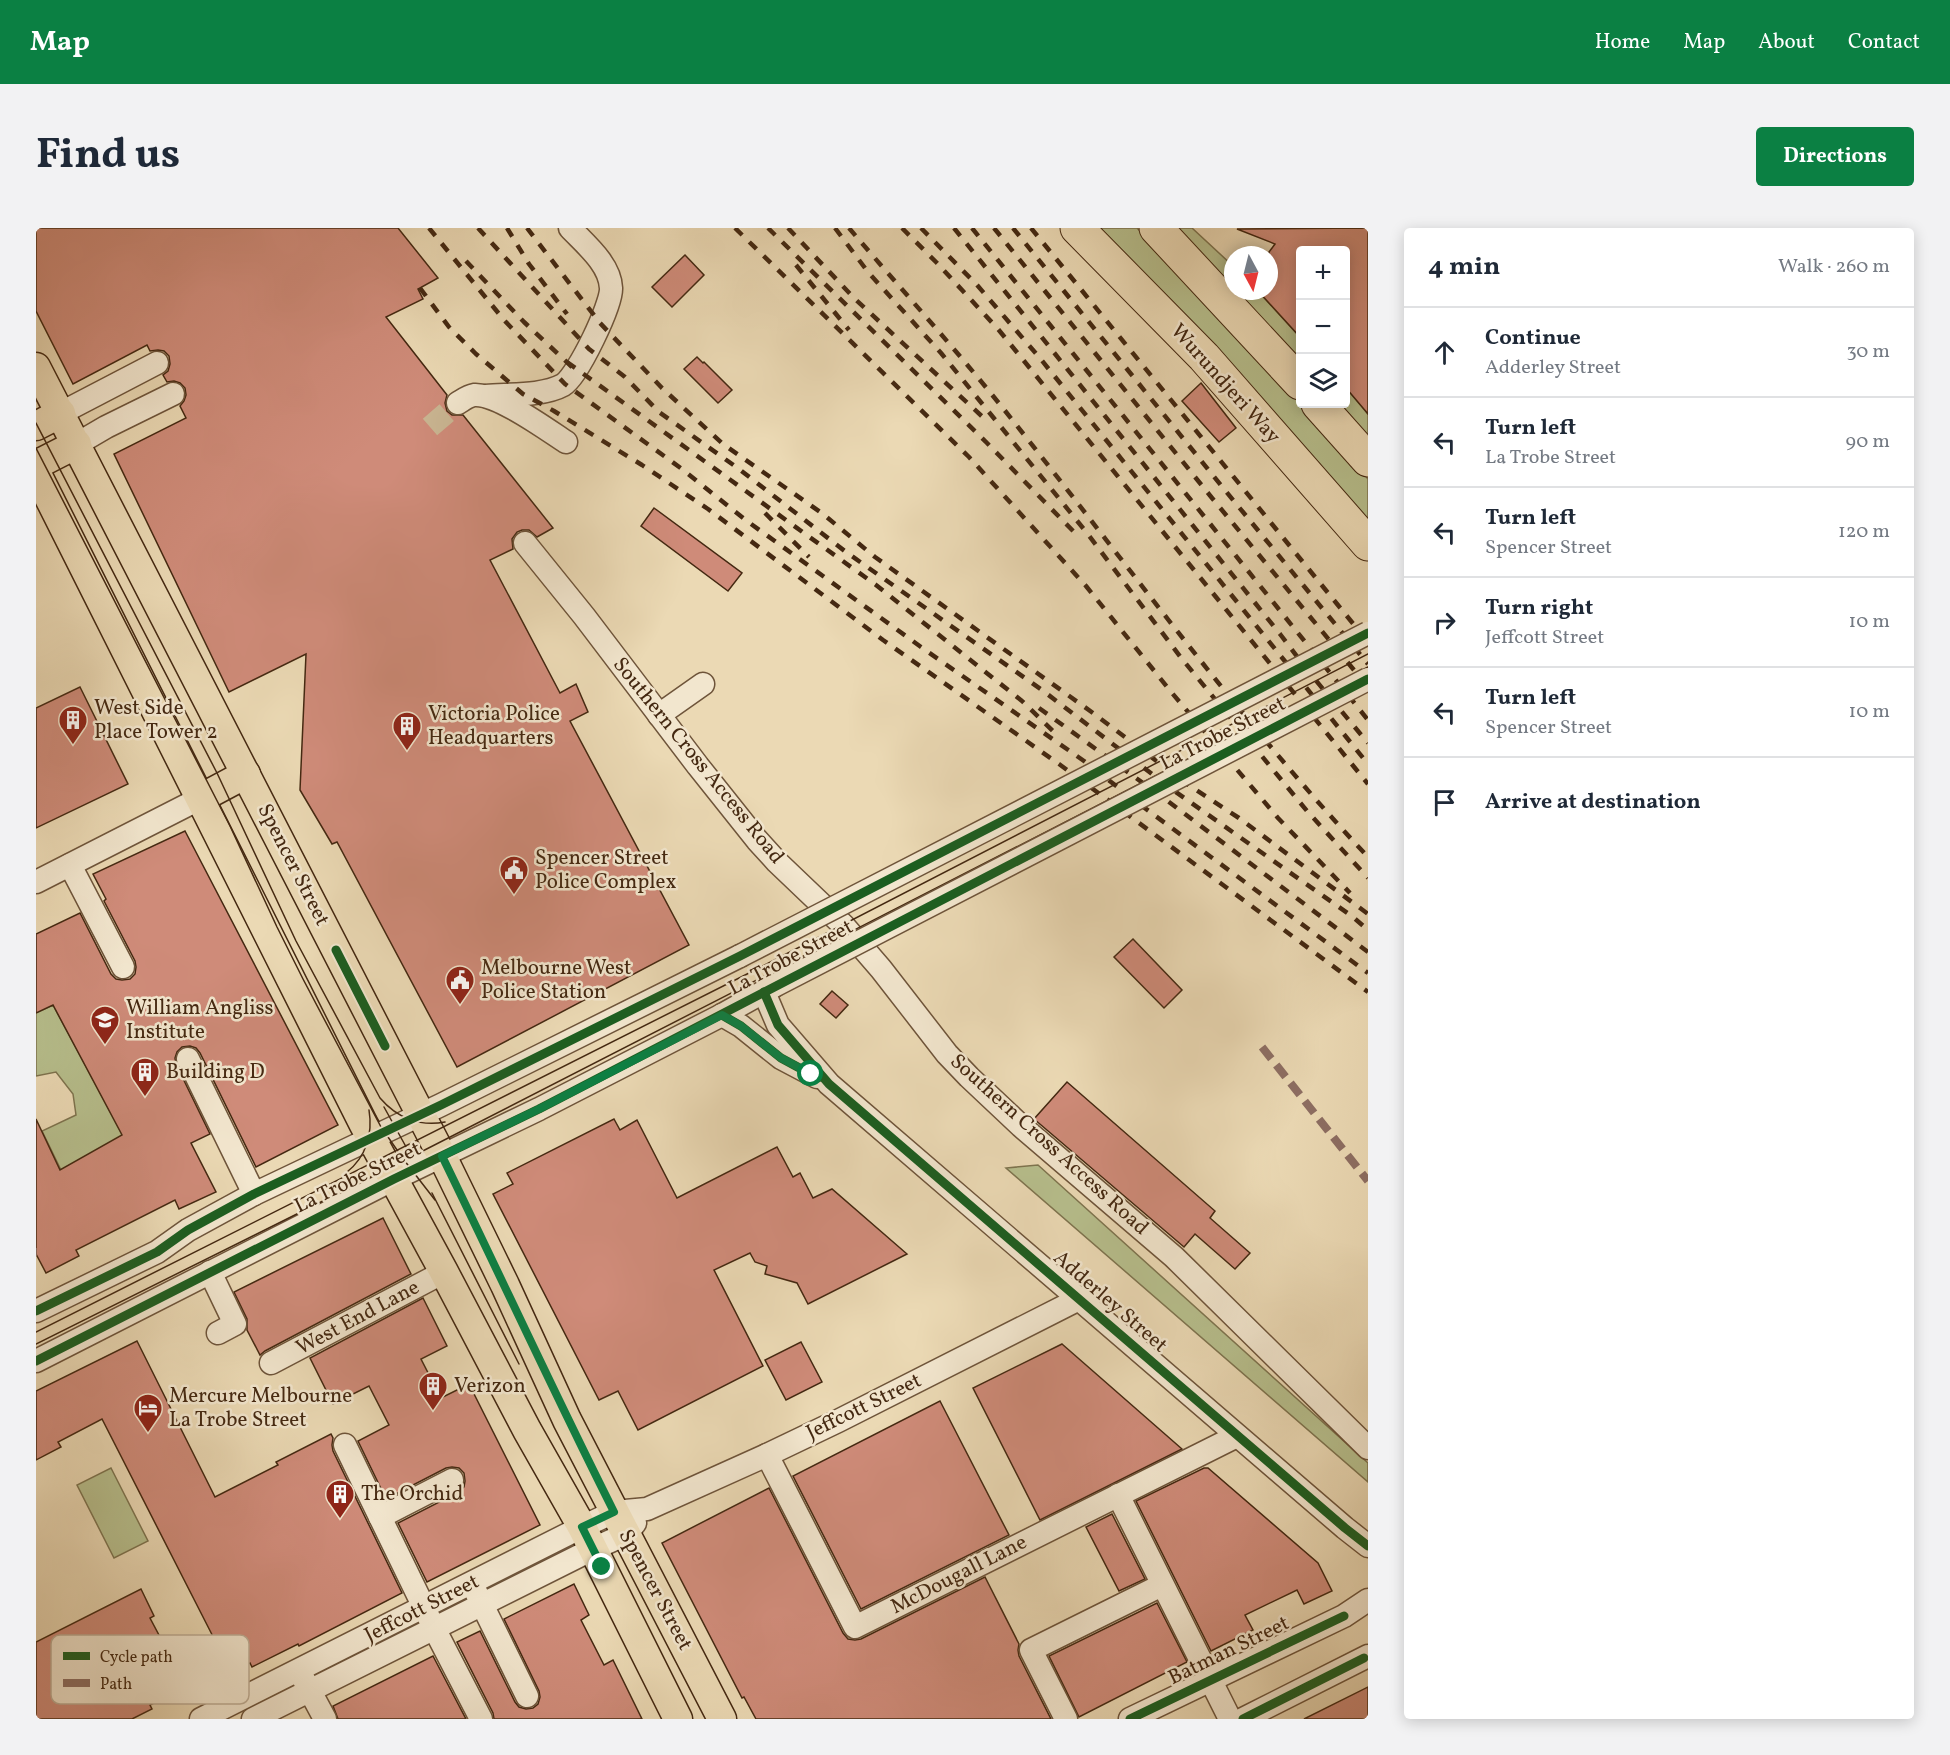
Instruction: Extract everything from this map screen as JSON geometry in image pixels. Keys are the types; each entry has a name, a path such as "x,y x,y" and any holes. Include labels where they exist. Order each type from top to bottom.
{"highway":[{"name":"Wurundjeri Way","path":"1077,228 1204,357 1368,544"},
{"path":"1156,228 1296,379"},
{"path":"1322,408 1368,460"}],"main road":[{"name":"Spencer Street","path":"36,367 48,419 77,444 421,1114 496,1266 567,1420 723,1719"},
{"path":"36,465 77,444"},
{"name":"Spencer Street","path":"36,472 372,1137 527,1430 588,1538 678,1719"},
{"path":"201,798 246,774"}],"street":[{"path":"458,403 471,395 523,394 550,390 565,384 574,374 588,351 611,288 606,272 596,256 570,228"},
{"path":"48,419 157,363"},
{"path":"77,444 173,394"},
{"path":"486,396 501,402 566,442"},
{"name":"Southern Cross Access Road","path":"525,543 757,840 843,925 881,969 947,1054 1021,1126 1174,1257 1368,1448"},
{"name":"La Trobe Street","path":"36,1311 157,1252 188,1230 254,1194 740,956 1368,633"},
{"name":"La Trobe Street","path":"36,1361 394,1179 539,1109 1368,679"},
{"path":"659,715 702,684"},
{"path":"36,882 201,798"},
{"path":"70,865 123,967"},
{"name":"Adderley Street","path":"769,989 778,1025 829,1083 1237,1436 1368,1546"},
{"name":"Adderley Street","path":"722,1015 741,1026 781,1058 829,1083"},
{"path":"188,1059 254,1194"},
{"path":"210,1272 235,1324 218,1333"},
{"name":"West End Lane","path":"271,1363 444,1272"},
{"name":"Jeffcott Street","path":"253,1719 310,1690 429,1618 471,1584 588,1538 767,1455 1079,1299"},
{"name":"McDougall Lane","path":"767,1455 855,1627 1237,1436"},
{"path":"345,1445 481,1719"},
{"path":"380,1517 452,1480"},
{"path":"1118,1495 1230,1719"},
{"name":"Jeffcott Street","path":"249,1695 299,1670 429,1618 482,1604 588,1538"},
{"path":"471,1584 527,1696"},
{"path":"1066,1719 1031,1650 1162,1585"},
{"name":"Batman Street","path":"1130,1719 1344,1616 1368,1600"},
{"path":"1243,1719 1368,1656"},
{"path":"299,1670 325,1719"},
{"name":"Jeffcott Street","path":"201,1719 231,1704"}],"green space":[{"path":"1098,228 1137,228 1296,398 1296,408 1305,408 1368,479 1368,523"},
{"path":"1173,228 1192,228 1224,258 1224,283"},
{"path":"1240,300 1266,300 1296,333 1296,361"},
{"path":"1350,392 1368,414 1368,439 1341,408 1350,408"},
{"path":"53,1005 133,1154 61,1170 42,1131 76,1115 73,1094 56,1072 36,1076 36,1013"},
{"path":"1038,1165 1368,1463 1368,1482 1006,1168"},
{"path":"111,1468 148,1541 114,1558 77,1485"}],"building":[{"path":"36,228 398,228 438,278 418,289 423,299 386,317 447,395 445,403 447,411 452,415 463,415 553,528 537,537 529,530 517,532 512,539 513,549 490,560 560,693 576,684 588,712 570,721 689,945 457,1067 337,842 332,844 300,790 306,654 229,692 114,454 186,418 180,406 186,395 185,388 174,381 167,382 163,375 168,371 169,356 164,351 150,351 147,345 73,384 36,311"},
{"path":"1368,228 1368,414 1350,393 1350,246 1296,246 1296,333 1266,300 1278,300 1278,246 1237,229"},
{"path":"685,255 704,275 672,307 652,287"},
{"path":"697,357 732,390 718,403 684,369"},
{"path":"1201,383 1236,428 1219,442 1182,401"},
{"path":"654,508 742,573 728,591 641,526"},
{"name":"West Side Place Tower 2","path":"80,687 128,784 36,828 36,708"},
{"path":"185,831 338,1125 256,1167 200,1053 196,1048 190,1046 182,1047 177,1052 176,1064 210,1134 191,1143 216,1192 179,1209 175,1200 76,1250 79,1256 46,1273 36,1254 36,1119 60,1170 122,1135 53,1005 36,1013 36,934 80,913 111,974 116,979 130,979 135,974 135,961 104,901 106,899 93,874"},
{"path":"1133,939 1182,990 1164,1008 1114,957"},
{"path":"832,991 848,1005 836,1018 820,1004"},
{"path":"1067,1082 1215,1211 1210,1218 1250,1253 1235,1269 1195,1234 1184,1247 1034,1119"},
{"path":"614,1119 620,1130 637,1120 677,1198 777,1147 793,1177 800,1173 813,1198 832,1189 907,1254 808,1304 797,1283 765,1274 767,1266 755,1262 750,1253 714,1270 763,1366 638,1430 618,1391 599,1400 493,1194 513,1184 507,1173"},
{"path":"383,1218 411,1274 260,1355 247,1330 247,1319 234,1292"},
{"name":"Verizon","path":"423,1298 447,1346 421,1359 441,1398 469,1384 540,1525 427,1582 398,1523 459,1492 464,1487 464,1473 459,1468 446,1468 386,1499 358,1441 389,1425 369,1386 333,1404 310,1358"},
{"path":"137,1341 215,1497 278,1465 276,1462 331,1434 333,1451 402,1593 299,1646 298,1644 252,1667 249,1664 249,1635 212,1635 102,1419 58,1442 61,1447 36,1460 36,1391"},
{"path":"801,1342 822,1382 786,1400 765,1360"},
{"path":"1062,1344 1182,1449 1040,1520 973,1388"},
{"path":"940,1401 1009,1535 861,1609 793,1476"},
{"path":"1208,1468 1318,1563 1332,1591 1304,1604 1297,1590 1245,1615 1253,1630 1211,1651 1136,1501"},
{"path":"769,1488 848,1639 861,1639 985,1577 1019,1644 1019,1656 1051,1719 756,1719 744,1697 742,1698 662,1543"},
{"path":"1112,1514 1145,1579 1119,1591 1086,1527"},
{"path":"574,1584 589,1615 581,1620 604,1665 613,1660 642,1719 494,1719 457,1642 480,1631 515,1702 519,1707 533,1708 538,1704 539,1691 504,1619"},
{"path":"141,1589 154,1616 150,1618 159,1635 51,1635 51,1704 152,1704 150,1705 152,1709 132,1719 36,1719 36,1642"},
{"path":"1157,1603 1187,1662 1079,1717 1049,1656"},
{"path":"433,1656 466,1719 338,1719 333,1706"},
{"path":"1368,1687 1368,1719 1304,1719"}],"tunnel":[{"path":"430,427 458,403"}],"tram line":[{"path":"36,423 217,773 296,941 380,1098 401,1116 418,1122 445,1122"},
{"path":"36,448 230,826 303,979 381,1127 435,1200"},
{"path":"36,1332 755,970 1368,654"},
{"path":"36,1344 411,1157 1368,667"},
{"path":"384,1107 410,1154"},
{"path":"347,1172 354,1166 367,1144 370,1128 369,1110"},
{"path":"432,1193 519,1364"}],"railway":[{"path":"429,228 504,320 565,384 682,469 747,521 1084,761 1368,973"},
{"path":"478,228 589,349 625,377 659,412 739,469 846,552 1042,690 1173,790 1353,917 1368,930"},
{"path":"507,228 529,264 567,314"},
{"path":"527,228 600,323 662,388 723,444 823,514 875,557 1093,713 1187,784 1239,818 1368,914"},
{"path":"735,228 969,457 1086,586 1172,693 1278,818 1350,893"},
{"path":"768,228 987,443 1077,535"},
{"path":"788,228 855,299 987,421"},
{"path":"835,228 868,272 941,353 1087,533 1182,659 1307,811 1368,878"},
{"path":"849,228 1002,407 1181,636 1272,748 1368,857"},
{"path":"902,228 998,329 1368,784"},
{"path":"921,228 977,285 1039,357 1368,764"},
{"path":"954,228 1368,743"},
{"path":"972,228 1368,720"},
{"path":"994,228 1368,687"},
{"path":"1013,228 1368,664"},
{"path":"1031,228 1368,642"},
{"path":"466,261 524,322 572,367"},
{"path":"796,265 849,330"},
{"path":"420,288 449,327 476,354 523,394 642,465 708,509 883,640 1059,764 1368,992"},
{"path":"567,362 876,585 1022,701 1054,732"},
{"path":"765,513 809,557"},
{"path":"1039,708 1161,796 1368,952"}],"marked path":[{"path":"1262,1047 1368,1181"}],"cycle path":[{"path":"36,1311 157,1252 188,1230 254,1194 441,1105 740,956 1368,633"},
{"path":"36,1361 394,1179 539,1109 1368,679"},
{"path":"336,950 385,1046"},
{"path":"764,992 778,1025 829,1084 1368,1546"},
{"path":"722,1015 741,1026 781,1058 818,1078"},
{"path":"1130,1719 1344,1616"},
{"path":"1243,1719 1364,1658"}],"place":[{"name":"West Side Place Tower 2","path":"73,746"},
{"name":"Victoria Police Headquarters","path":"407,752"},
{"name":"Spencer Street Police Complex","path":"514,896"},
{"name":"Melbourne West Police Station","path":"460,1006"},
{"name":"William Angliss Institute","path":"105,1046"},
{"name":"Building D","path":"145,1098"},
{"name":"Verizon","path":"433,1412"},
{"name":"Mercure Melbourne La Trobe Street","path":"148,1434"},
{"name":"The Orchid","path":"340,1520"}],"route":[{"path":"602,1567 582,1527 614,1512 567,1420 442,1156 722,1015 741,1026 781,1058 811,1074"}]}
